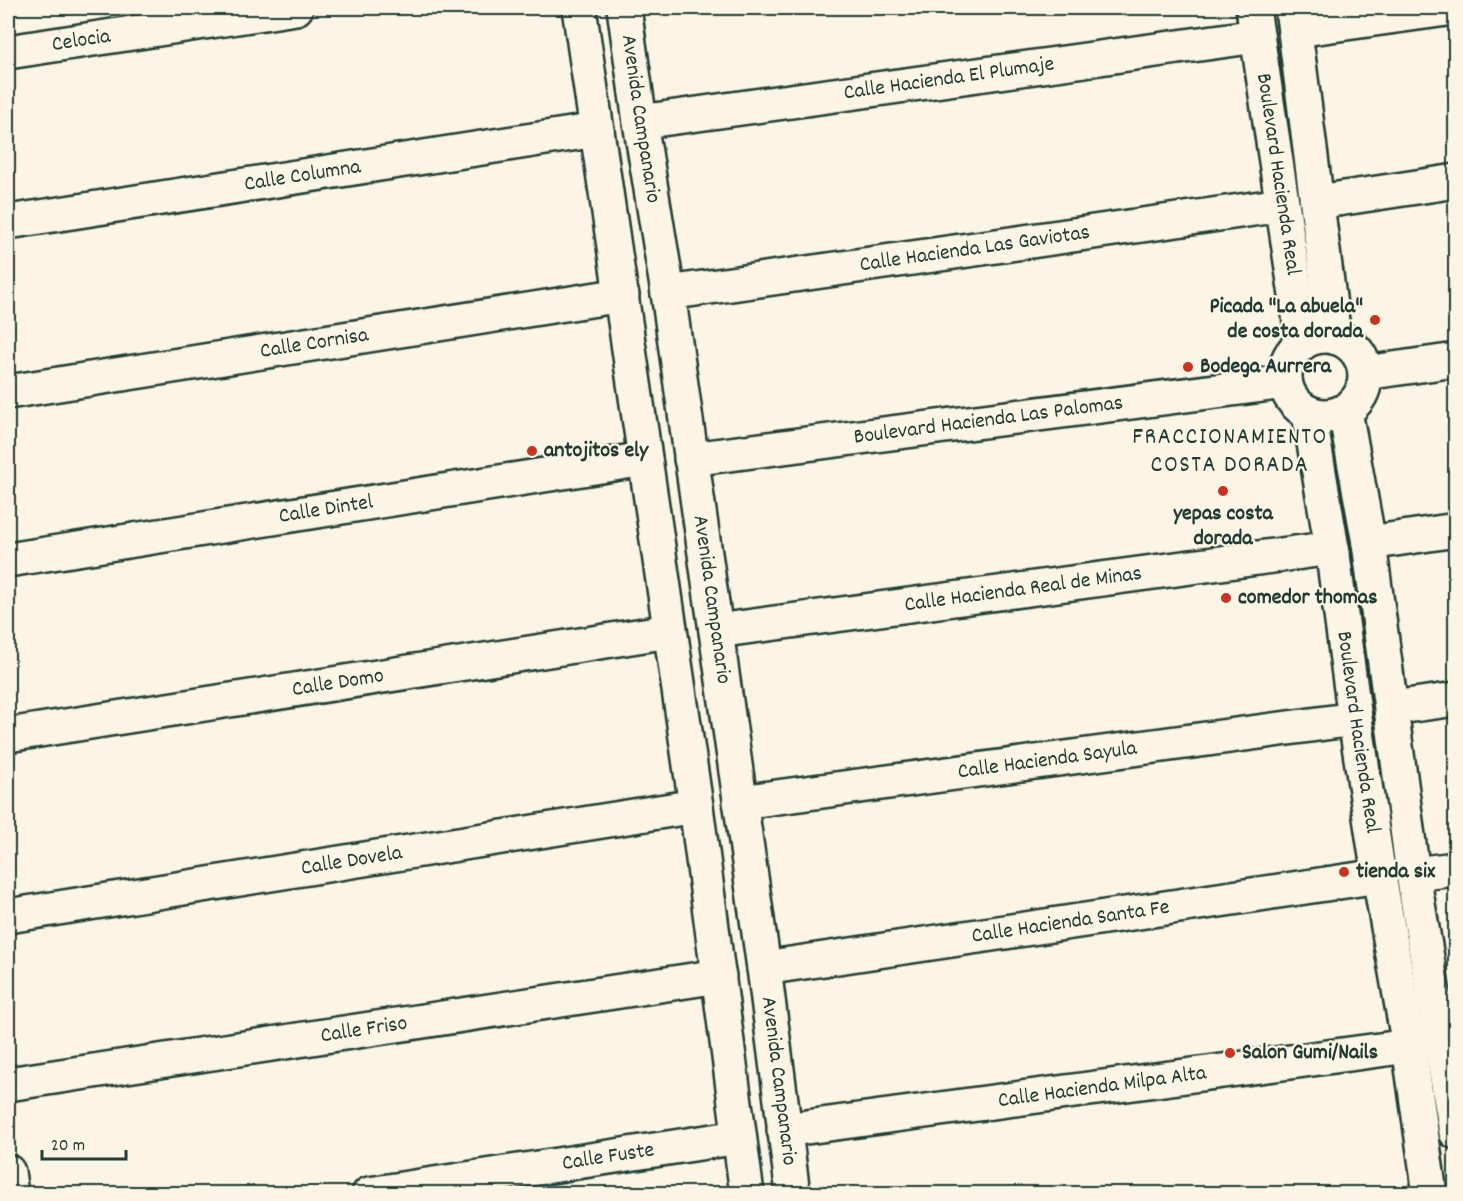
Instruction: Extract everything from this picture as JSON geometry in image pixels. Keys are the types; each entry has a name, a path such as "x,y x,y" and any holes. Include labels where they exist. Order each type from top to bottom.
{"street":[{"name":"Celocia","path":"8,52 296,8"},
{"name":"Avenida Campanario","path":"579,8 696,806 747,1194"},
{"name":"Avenida Campanario","path":"624,8 668,293 764,969 793,1194"},
{"path":"1294,19 1454,8"},
{"name":"Boulevard Hacienda Real","path":"1294,19 1318,202 1319,339"},
{"name":"Calle Hacienda El Plumaje","path":"640,122 1255,22"},
{"name":"Boulevard Hacienda Real","path":"1255,22 1282,205 1319,339"},
{"name":"Calle Columna","path":"8,222 597,130"},
{"path":"1318,202 1455,181"},
{"name":"Calle Hacienda Las Gaviotas","path":"668,293 1282,205"},
{"name":"Calle Cornisa","path":"8,392 622,296"},
{"path":"1319,339 1349,344 1360,357 1365,373 1361,395 1345,411 1328,416 1309,414 1293,401 1285,382 1286,367 1292,353 1319,339"},
{"path":"1365,373 1455,360"},
{"name":"Boulevard Hacienda Las Palomas","path":"691,459 1285,382"},
{"name":"Boulevard Hacienda Real","path":"1345,411 1369,543 1413,874 1449,1041 1455,1132"},
{"name":"Boulevard Hacienda Real","path":"1309,414 1332,549 1355,719 1379,876 1409,1046 1430,1194"},
{"name":"Calle Dintel","path":"8,560 645,459"},
{"path":"1369,543 1455,530"},
{"name":"Calle Hacienda Real de Minas","path":"716,631 1332,549"},
{"name":"Calle Domo","path":"8,735 669,631"},
{"path":"1392,708 1455,699"},
{"name":"Calle Hacienda Sayula","path":"740,802 1355,719"},
{"name":"Calle Dovela","path":"8,916 696,806"},
{"path":"1413,874 1455,868"},
{"name":"Calle Hacienda Santa Fe","path":"764,969 1379,876"},
{"name":"Calle Friso","path":"8,1084 719,976"},
{"name":"Calle Hacienda Milpa Alta","path":"784,1130 1449,1041"},
{"name":"Calle Fuste","path":"369,1194 739,1137"},
{"path":"8,1172 11,1194"}],"place":[{"name":"Picada \"La abuela\" de costa dorada","path":"1375,320"},
{"name":"Bodega Aurrera","path":"1188,367"},
{"name":"antojitos ely","path":"532,451"},
{"name":"yepas costa dorada","path":"1223,491"},
{"name":"comedor thomas","path":"1226,598"},
{"name":"tienda six","path":"1344,872"},
{"name":"Salon Gumi/Nails","path":"1230,1053"}],"district":[{"name":"FRACCIONAMIENTO COSTA DORADA","path":"1230,452"}]}
